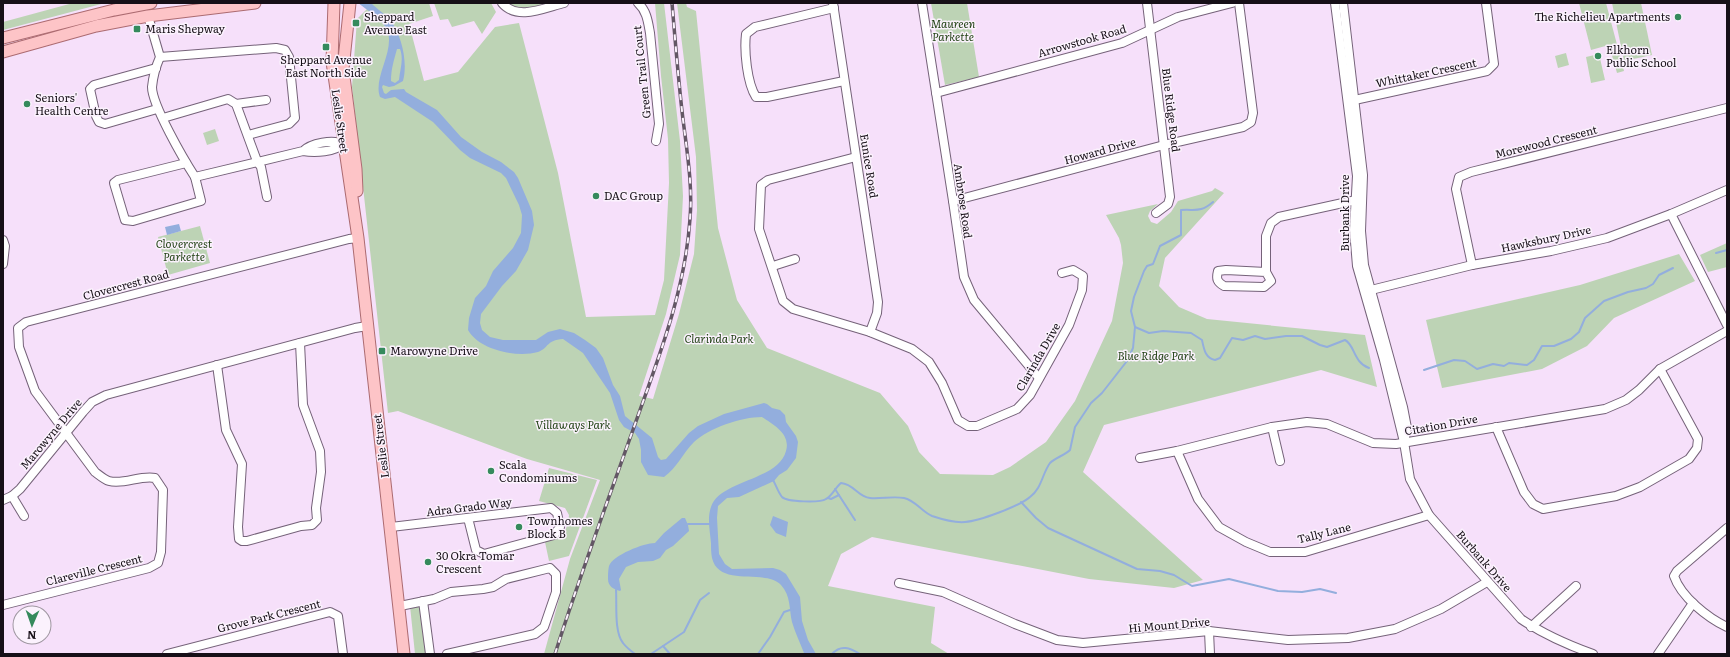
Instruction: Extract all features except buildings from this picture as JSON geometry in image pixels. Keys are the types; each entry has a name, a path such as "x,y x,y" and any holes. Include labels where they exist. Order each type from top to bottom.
{"main road":[{"path":"3,38 114,10 151,3"},
{"path":"3,52 96,26 148,16 255,3"},
{"name":"Leslie Street","path":"334,3 332,62 348,144 356,169 358,238 400,606 404,654"},
{"name":"Leslie Street","path":"348,144 343,69 350,3"}],"street":[{"path":"502,3 507,9 515,12 524,12 564,3"},
{"name":"Green Trail Court","path":"638,3 642,7 648,19 650,33 659,124 656,141"},
{"name":"Ambrose Road","path":"922,3 954,200 964,277 974,300 1039,378"},
{"name":"Blue Ridge Road","path":"1147,3 1170,197 1168,204 1156,213"},
{"name":"Arrowstook Road","path":"936,93 1122,43 1178,17 1232,3"},
{"name":"Howard Drive","path":"954,200 1164,145 1243,127 1251,122 1253,113 1238,3"},
{"name":"Burbank Drive","path":"1335,3 1363,175 1360,199 1367,291 1392,363 1403,407 1407,428 1404,442 1410,478 1429,516 1521,619 1532,627 1576,648 1593,654"},
{"name":"Burbank Drive","path":"1343,3 1351,101"},
{"name":"Whittaker Crescent","path":"1351,101 1487,71 1494,64 1486,3"},
{"path":"833,5 755,27 746,34 745,47 752,90 756,97 767,97 844,81"},
{"name":"Eunice Road","path":"833,5 878,302 877,313 870,332"},
{"path":"148,16 160,57 152,88 157,109 195,177 201,201 133,221 125,220 114,184 118,180 186,163"},
{"path":"160,57 276,48 285,50 289,57 295,118 289,124 248,135"},
{"path":"156,68 94,84 90,89 98,122 105,124 157,109"},
{"path":"163,118 228,99 236,104 257,161 261,167 267,197"},
{"path":"236,104 266,100"},
{"name":"Morewood Crescent","path":"1472,265 1456,189 1459,177 1479,170 1727,108"},
{"path":"195,177 303,151 310,152 339,148 348,144"},
{"name":"Clarinda Drive","path":"856,157 768,180 761,185 760,228 783,301 793,309 870,332 912,349 929,362 942,383 958,420 968,426 977,426 1017,409 1030,395 1069,325 1082,290 1083,276 1073,270 1062,273"},
{"name":"Hawksbury Drive","path":"1367,291 1472,265 1551,251 1606,238 1671,214 1727,190"},
{"path":"1266,272 1226,270 1218,271 1216,278 1219,283 1224,286 1241,285 1264,287 1270,281 1266,272 1266,236 1271,223 1280,217 1360,199"},
{"path":"1671,214 1727,325"},
{"name":"Clovercrest Road","path":"65,433 35,391 19,347 18,328 26,322 341,241 358,238"},
{"path":"3,240 5,246 3,264"},
{"path":"773,266 795,259"},
{"path":"1241,271 1241,285"},
{"name":"Marowyne Drive","path":"3,500 12,496 20,489 92,402 106,395 367,326"},
{"name":"Citation Drive","path":"1140,458 1177,451 1272,428 1307,422 1327,424 1373,443 1396,444 1605,409 1626,400 1639,390 1660,369 1727,331"},
{"path":"217,365 226,430 242,464 238,527 239,539 242,541 247,541 301,526 312,525 317,520 316,508 321,472 320,451 303,405 300,343"},
{"path":"1496,427 1524,492 1533,504 1543,510 1616,496 1640,487 1689,459 1697,448 1698,439 1660,369"},
{"path":"1272,428 1280,461"},
{"name":"Clareville Crescent","path":"3,605 149,568 158,563 161,552 163,490 155,478 147,476 117,482 108,481 95,472 65,433"},
{"name":"Tally Lane","path":"1177,451 1198,499 1219,527 1246,542 1270,552 1305,552 1429,516"},
{"path":"12,496 24,516"},
{"name":"Adra Grado Way","path":"391,527 550,508 557,513 560,527 554,535 484,554 476,550 468,518"},
{"path":"1727,528 1677,571 1674,576 1677,586 1692,603 1727,627"},
{"path":"400,606 423,602 452,592 493,587 506,579 550,568 556,574 556,592 544,628 535,634 447,654"},
{"name":"Hi Mount Drive","path":"899,583 943,592 1015,624 1057,640 1083,643 1209,631 1288,640 1348,638 1394,629 1441,609 1487,582"},
{"path":"1532,627 1576,586"},
{"path":"423,602 430,654"},
{"path":"1658,654 1692,603"},
{"name":"Grove Park Crescent","path":"167,654 330,612 338,616 343,654"},
{"path":"1209,631 1210,654"}],"green space":[{"path":"73,3 105,3 3,30 3,22"},
{"path":"373,3 429,3 433,16 409,24 424,81 458,72 495,27 519,23 558,173 586,317 655,315 664,280 669,183 668,139 655,3 664,3 680,141 683,196 680,255 666,314 639,396 653,399 679,314 694,254 697,210 696,157 677,3 686,3 687,7 696,11 718,228 737,300 767,348 880,393 908,426 919,452 940,474 993,475 1010,467 1046,442 1075,401 1112,321 1123,263 1119,238 1106,215 1158,204 1150,211 1148,216 1151,222 1157,224 1171,212 1178,201 1212,191 1215,188 1224,193 1165,258 1159,286 1179,307 1207,319 1365,335 1377,387 1321,370 1104,425 1083,472 1203,580 1174,588 1089,579 872,537 841,554 828,586 935,607 931,643 949,654 544,654 570,559 600,480 527,459 398,411 388,413 352,87 357,19"},
{"path":"434,3 491,3 496,12 482,34 474,21 452,27 448,19 440,20"},
{"path":"507,3 546,3 531,8 521,9"},
{"name":"Maureen Parkette","path":"931,3 967,3 979,77 945,85"},
{"path":"1579,3 1606,3 1624,71 1617,73 1609,45 1591,50"},
{"path":"1612,3 1641,3 1652,55 1624,61"},
{"path":"1566,53 1569,65 1558,68 1555,56"},
{"path":"1599,54 1605,80 1591,83 1586,57"},
{"path":"215,129 219,141 207,145 203,133"},
{"name":"Clovercrest Parkette","path":"200,226 210,263 168,275 158,237"},
{"path":"1727,243 1727,267 1708,272 1700,255"},
{"path":"1679,254 1695,281 1614,318 1587,346 1542,369 1442,388 1426,320 1580,285"},
{"path":"549,468 597,480 569,556 549,561 545,542 563,534 567,527 569,515 565,508 539,501"},
{"path":"410,606 418,606 420,609 426,654 415,654"}],"water":[{"path":"358,3 371,3 388,18 398,33 401,41 405,66 403,81 389,87 383,85 382,87 384,93 386,94 391,90 404,89 406,92 437,110 461,137 514,172 532,211 534,225 528,250 516,271 502,286 481,314 480,323 482,330 490,337 503,340 536,340 548,332 560,329 574,333 585,340 596,348 603,358 613,385 620,396 625,416 652,438 658,457 661,460 666,459 689,433 698,426 724,414 764,403 772,408 780,410 785,415 786,422 796,436 798,442 796,458 787,470 779,475 774,481 739,497 727,498 718,506 717,518 719,554 725,564 732,569 773,568 786,574 800,597 802,621 808,640 816,654 804,653 792,622 787,594 781,585 774,580 733,575 723,572 716,567 712,558 709,520 711,507 716,498 725,491 772,469 781,461 787,445 784,435 762,417 735,421 708,432 700,437 690,446 673,469 664,477 648,475 641,462 639,439 635,433 624,427 619,420 610,393 583,353 563,339 551,342 538,352 520,354 499,351 481,343 473,337 468,330 469,318 475,298 486,286 493,271 513,248 521,233 522,215 519,205 506,178 501,173 470,158 460,150 433,122 395,97 385,99 380,97 380,80 388,51 388,33 379,19","holes":["397,49 400,49 402,57 399,80 395,83 391,81 393,65"]},
{"path":"179,224 181,231 167,235 165,227"},
{"path":"773,516 788,522 786,537 776,533 770,525"},
{"path":"682,518 685,518 689,531 673,546 666,550 660,558 653,561 638,562 626,567 619,579 620,591 611,587 608,581 609,566 616,558 629,550 655,543 664,533"}],"waterway":[{"path":"773,480 779,493 785,499 797,501 823,500 830,496 841,483 870,498 900,497 908,499 932,516 957,522 971,521 989,516 1009,509 1025,501 1037,489 1050,463 1070,450 1075,427 1091,403 1102,393 1127,361 1133,348 1135,327 1131,311 1134,297 1144,271 1147,266 1153,264 1160,246 1181,235 1181,210 1201,209 1213,202"},
{"path":"1716,253 1727,250"},
{"path":"1424,370 1454,360 1465,361 1477,369 1493,364 1504,366 1509,363 1527,365 1534,360 1542,346 1554,346 1571,339 1579,332 1585,318 1604,301 1628,292 1646,288 1653,284 1659,275 1673,268"},
{"path":"1135,327 1149,333 1163,331 1191,333 1202,340 1204,350 1207,355 1215,360 1220,358 1232,338 1243,340 1255,336 1265,339 1286,336 1302,336 1327,347 1345,340 1351,346 1360,362 1369,368"},
{"path":"835,489 855,520"},
{"path":"828,498 831,499 839,495"},
{"path":"1021,502 1048,528 1137,569 1160,571 1174,575 1192,586 1229,579 1278,591 1302,592 1320,589 1336,593"},
{"path":"688,524 711,524"},
{"path":"616,590 616,618 618,632 623,643 635,654"},
{"path":"651,654 684,632 700,600 709,593"},
{"path":"758,654 770,637 784,612 793,609"},
{"path":"663,646 670,654"},
{"path":"832,654 842,648 853,650 860,654"}],"railway":[{"path":"555,654 583,569 661,351 683,273 690,219 691,192 672,3"}],"place":[{"name":"The Richelieu Apartments","path":"1678,17"},
{"name":"Sheppard Avenue East","path":"356,23"},
{"name":"Maris Shepway","path":"137,29"},
{"name":"Sheppard Avenue East North Side","path":"326,47"},
{"name":"Elkhorn Public School","path":"1598,56"},
{"name":"Seniors' Health Centre","path":"27,104"},
{"name":"DAC Group","path":"596,196"},
{"name":"Marowyne Drive","path":"382,351"},
{"name":"Scala Condominums","path":"491,471"},
{"name":"Townhomes Block B","path":"519,527"},
{"name":"30 Okra Tomar Crescent","path":"428,562"}],"park label":[{"name":"Clarinda Park","path":"719,339"},
{"name":"Blue Ridge Park","path":"1156,356"},
{"name":"Villaways Park","path":"573,425"}]}
